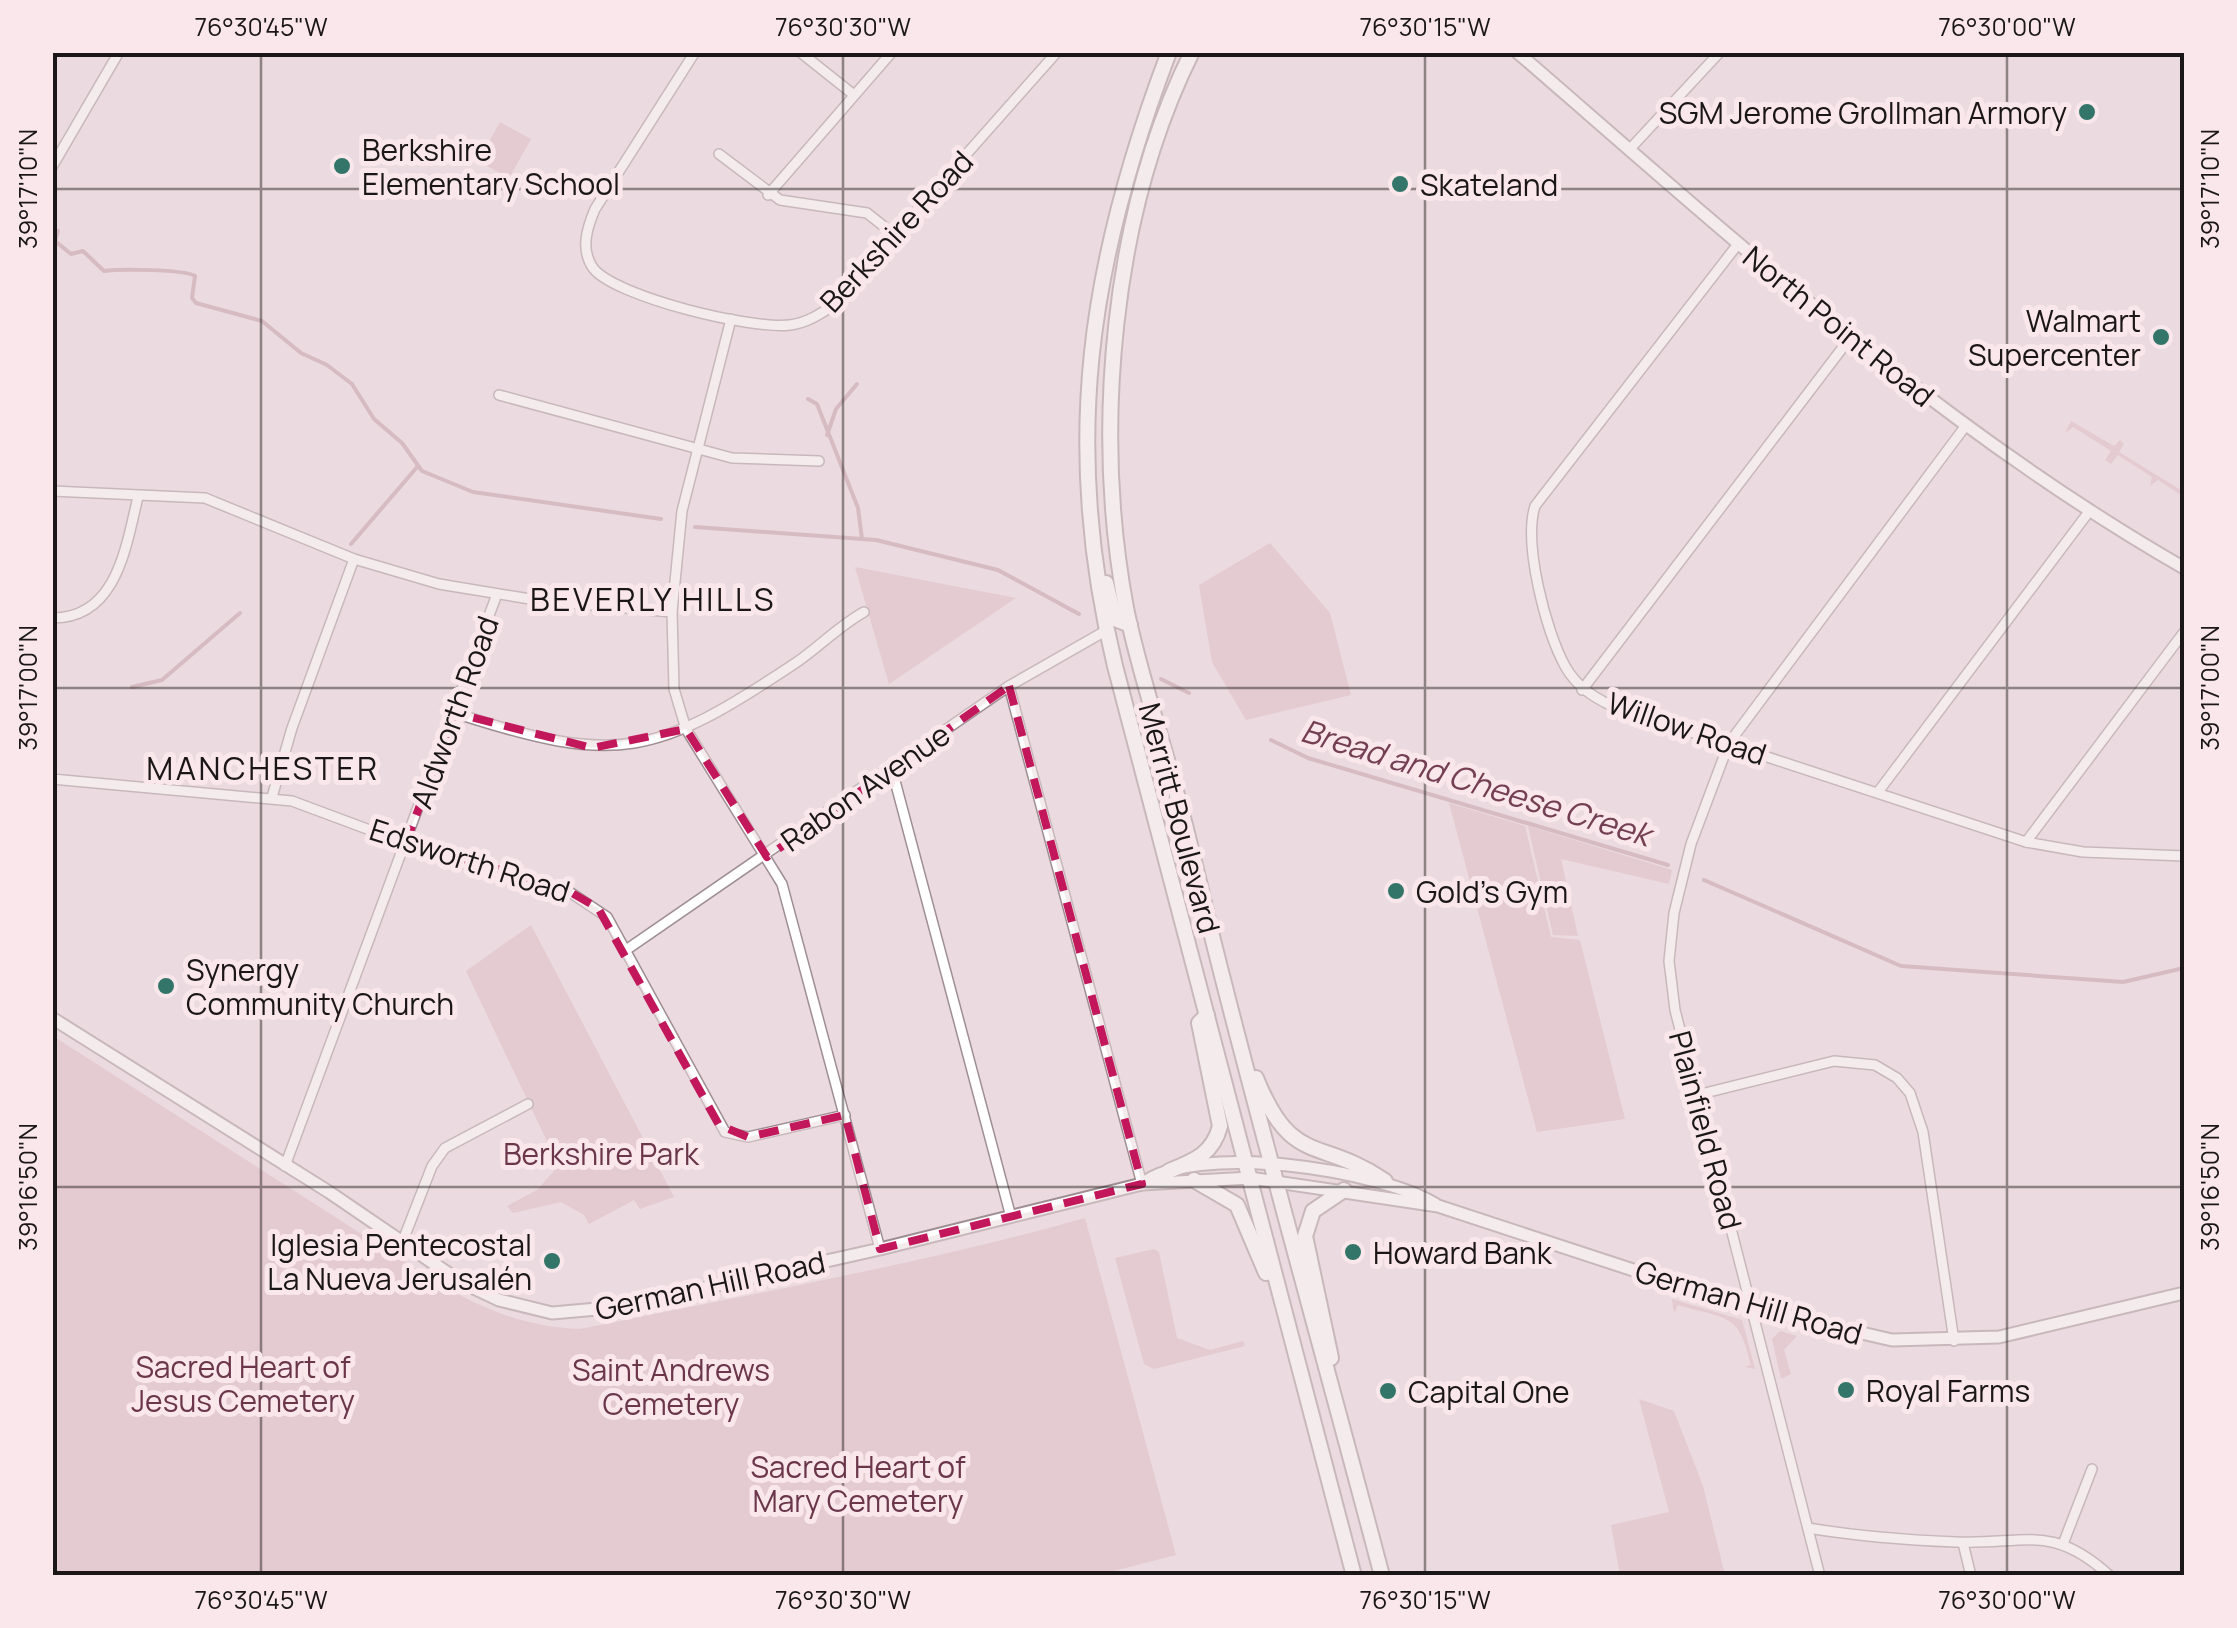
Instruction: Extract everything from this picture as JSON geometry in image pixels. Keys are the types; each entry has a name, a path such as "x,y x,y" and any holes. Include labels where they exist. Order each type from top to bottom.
{"main road":[{"name":"Merritt Boulevard","path":"1169,52 1126,171 1100,279 1088,392 1093,550 1106,630 1354,1576"},
{"name":"Merritt Boulevard","path":"1192,52 1141,200 1114,350 1112,492 1130,625 1144,685 1170,767 1274,1179 1382,1576"},
{"path":"1093,550 1116,618 1130,625"},
{"path":"1106,630 1124,636 1135,677 1144,685"},
{"path":"1169,1171 1200,1158 1217,1138 1220,1126 1199,1023 1208,1015"},
{"path":"1246,1069 1257,1078 1275,1121 1296,1142 1368,1169 1385,1181"},
{"path":"1194,1180 1237,1205 1286,1314"},
{"path":"1325,1365 1332,1363 1306,1236 1318,1205 1344,1190"}],"street":[{"path":"52,167 119,52"},
{"name":"Berkshire Road","path":"696,52 594,209 586,247 596,271 612,283 760,326 790,325 819,315 852,287 1057,52"},
{"path":"800,52 854,96"},
{"path":"768,195 892,52"},
{"name":"North Point Road","path":"1517,52 1738,244 1964,428 2088,513 2184,568"},
{"path":"1630,150 1720,52"},
{"path":"720,154 768,195 789,203 867,213 896,236"},
{"name":"Willow Road","path":"1738,244 1535,506 1530,530 1534,565 1564,665 1582,690 1612,706 2026,842 2072,851 2184,856"},
{"path":"731,319 682,511 672,612 673,677 686,729 766,857 788,900 880,1249"},
{"path":"1582,690 1850,338"},
{"path":"499,395 696,450 764,462 819,461"},
{"name":"Plainfield Road","path":"1820,1576 1672,994 1672,930 1691,844 1729,744 1964,428"},
{"path":"52,491 214,501 354,559 497,594 672,612"},
{"path":"52,618 84,613 105,593 120,562 138,497"},
{"path":"1878,792 2088,513"},
{"path":"272,797 292,728 354,559"},
{"name":"Aldworth Road","path":"286,1166 497,594"},
{"path":"455,713 537,739 592,748 633,745 686,729 768,681 864,612"},
{"name":"Rabon Avenue","path":"626,950 1009,686 1106,630"},
{"path":"2026,842 2184,632"},
{"path":"1009,686 1142,1184"},
{"path":"892,766 1011,1217"},
{"name":"Edsworth Road","path":"52,779 272,797 312,806 453,860 578,894 608,917 725,1132 748,1137 845,1115"},
{"name":"German Hill Road","path":"52,1018 478,1292 552,1313 620,1306 880,1249 1142,1184 1194,1180 1270,1163 1385,1181 1438,1206 1752,1308 1868,1336 1954,1341 2042,1330 2184,1293"},
{"path":"1697,1095 1850,1060 1886,1070 1905,1085 1923,1132 1954,1341"},
{"path":"402,1243 432,1166 445,1148 528,1104"},
{"name":"German Hill Road","path":"1142,1184 1169,1171 1247,1170 1274,1179 1438,1206"},
{"path":"2062,1544 2092,1469"},
{"path":"1808,1528 1963,1543 2017,1537 2062,1544 2110,1576"},
{"path":"1963,1543 1970,1576"}],"highlighted area":[{"path":"1009,686 1142,1184 880,1249 845,1115 748,1137 719,1125 598,908 565,889 406,842 455,713 592,748 686,729 767,857"}],"green space":[{"path":"500,122 531,139 509,178 478,161"},
{"path":"2071,421 2114,446 2120,440 2124,444 2119,452 2184,492 2184,497 2158,480 2150,486 2152,477 2118,455 2111,464 2105,460 2111,451 2073,427 2065,433"},
{"path":"1270,543 1330,613 1351,695 1246,720 1212,662 1199,585"},
{"path":"855,567 1016,598 889,684"},
{"path":"1449,803 1525,826 1551,937 1580,940 1625,1119 1537,1132"},
{"path":"1528,826 1672,870 1669,884 1561,859 1578,936 1553,935"},
{"name":"Berkshire Park","path":"531,925 674,1197 640,1209 634,1200 589,1224 584,1215 561,1202 513,1213 507,1206 537,1190 554,1171 546,1139 466,971"},
{"path":"53,1036 438,1283 489,1309 542,1325 580,1329 897,1264 1085,1218 1176,1555 1094,1576 53,1575"},
{"path":"1154,1249 1159,1252 1177,1338 1210,1350 1243,1341 1245,1346 1154,1369 1144,1364 1115,1258"},
{"path":"1672,1299 1742,1320 1755,1369 1745,1367 1751,1365 1746,1348 1728,1320 1678,1305 1674,1313"},
{"path":"1780,1331 1797,1336 1784,1350 1791,1374 1781,1379 1772,1339"},
{"path":"1639,1399 1674,1411 1703,1486 1725,1575 1620,1575 1611,1525 1669,1512"}],"waterway":[{"name":"Bread and Cheese Creek","path":"52,229 58,231 55,241 71,254 83,251 104,271 165,271 195,276 192,298 196,303 262,321 301,353 327,365 352,384 374,419 402,443 422,471 473,492 661,519"},
{"path":"827,435 836,409 857,384"},
{"path":"808,399 817,404 858,508 862,539"},
{"name":"Bread and Cheese Creek","path":"351,544 418,466"},
{"name":"Bread and Cheese Creek","path":"695,527 876,540 998,570 1079,614"},
{"name":"Bread and Cheese Creek","path":"132,687 162,680 240,613"},
{"name":"Bread and Cheese Creek","path":"1161,679 1189,693"},
{"name":"Bread and Cheese Creek","path":"1271,740 1308,758 1668,865"},
{"name":"Bread and Cheese Creek","path":"1704,880 1901,966 2123,982 2184,968"}],"place":[{"name":"SGM Jerome Grollman Armory","path":"2087,112"},
{"name":"Berkshire Elementary School","path":"342,166"},
{"name":"Skateland","path":"1400,184"},
{"name":"Walmart Supercenter","path":"2161,337"},
{"name":"Gold's Gym","path":"1396,891"},
{"name":"Synergy Community Church","path":"166,986"},
{"name":"Howard Bank","path":"1353,1252"},
{"name":"Iglesia Pentecostal La Nueva Jerusalén","path":"552,1261"},
{"name":"Royal Farms","path":"1846,1390"},
{"name":"Capital One","path":"1388,1391"}],"district":[{"name":"BEVERLY HILLS","path":"653,599"},
{"name":"MANCHESTER","path":"263,768"}],"park label":[{"name":"Sacred Heart of Jesus Cemetery","path":"243,1383"},
{"name":"Saint Andrews Cemetery","path":"671,1386"},
{"name":"Sacred Heart of Mary Cemetery","path":"858,1483"}]}
